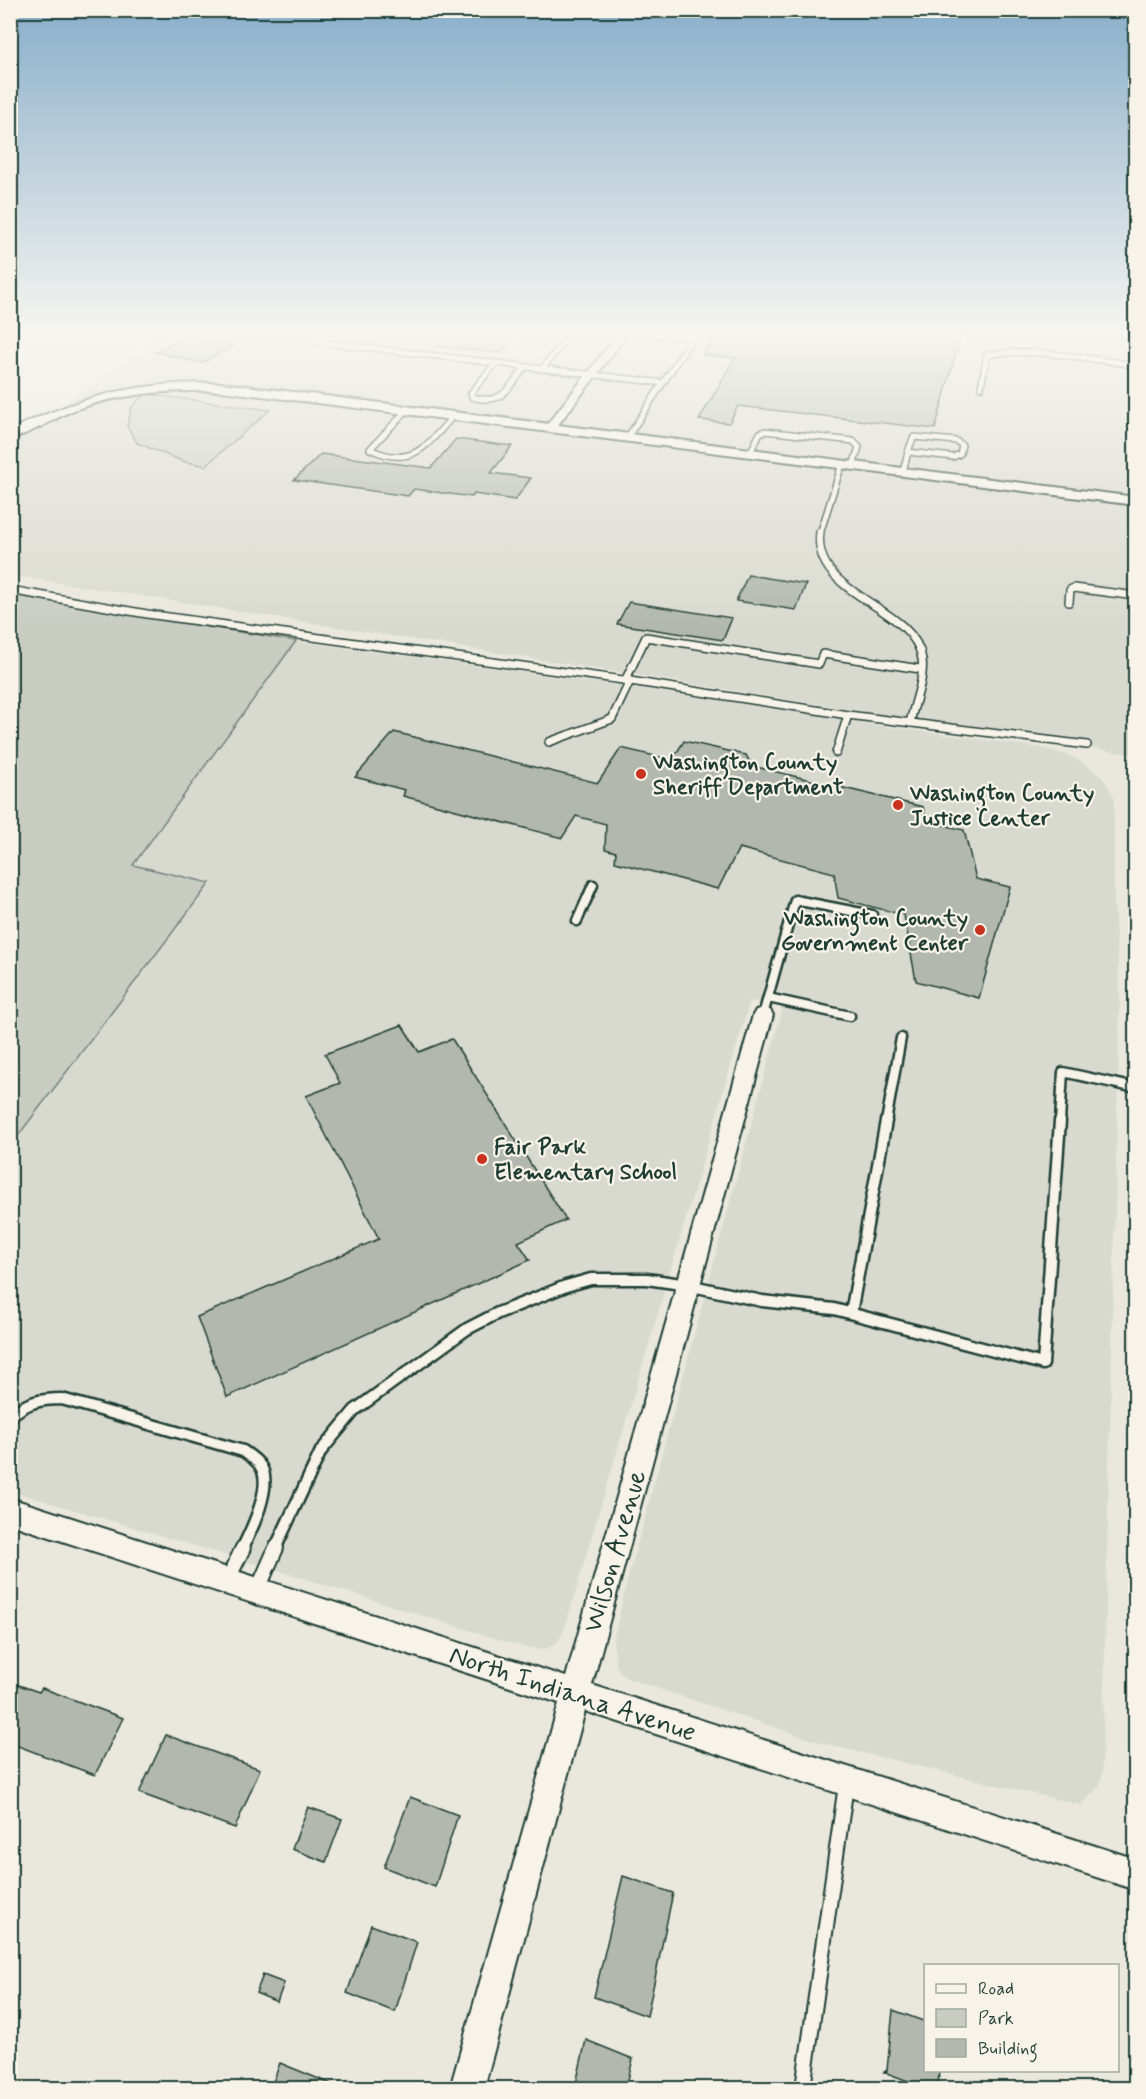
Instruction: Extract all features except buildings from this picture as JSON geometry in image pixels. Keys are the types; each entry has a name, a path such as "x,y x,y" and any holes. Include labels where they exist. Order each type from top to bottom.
{"street":[{"path":"580,432 1136,501"},
{"name":"Wilson Avenue","path":"467,2088 574,1694 766,1006"},
{"name":"North Indiana Avenue","path":"10,1511 1136,1875"}],"lane":[{"path":"386,432 370,449 378,454 404,458 418,454 438,432"},
{"path":"627,438 631,432"},
{"path":"750,453 763,432"},
{"path":"773,432 853,441 859,447 848,465 820,533 821,553 839,580 903,628 917,645 922,660 910,723"},
{"path":"903,472 908,452 914,437 956,441 962,446 960,454 953,457 908,452"},
{"path":"1069,602 1070,590 1074,588 1136,596"},
{"path":"10,590 147,614 627,681 848,715 1087,745"},
{"path":"549,742 612,719 646,637 819,664 823,654 920,669"},
{"path":"837,753 848,715"},
{"path":"577,921 593,885"},
{"path":"850,1016 766,1006 795,900 872,915"},
{"path":"851,1313 901,1038"},
{"path":"257,1591 321,1451 355,1410 467,1329 498,1313 566,1286 591,1279 620,1278 688,1285 762,1301 834,1309 1043,1364 1063,1072 1136,1088"},
{"path":"10,1417 26,1404 62,1399 243,1451 253,1458 262,1467 265,1480 261,1500 226,1581"},
{"path":"802,2088 846,1782"}],"shaded area":[{"path":"23,432 1129,432 1136,540 1135,755 11,575 10,441"},
{"path":"296,641 769,706 883,726 1038,747 1068,755 1085,764 1101,776 1109,787 1114,798 1114,905 1120,994 1102,1776 1099,1787 1081,1805 825,1744 626,1678 616,1664 613,1641 625,1590 783,1007 750,1001 565,1628 558,1642 546,1649 526,1648 306,1579 11,1491 10,1145 210,883 133,866"}],"green space":[{"path":"131,432 245,432 205,466 182,461 137,443"},
{"path":"11,595 296,641 133,865 210,883 11,1145"}],"place":[{"name":"Washington County Sheriff Department","path":"641,774"},
{"name":"Washington County Justice Center","path":"898,805"},
{"name":"Washington County Government Center","path":"980,930"},
{"name":"Fair Park Elementary School","path":"482,1159"}]}
